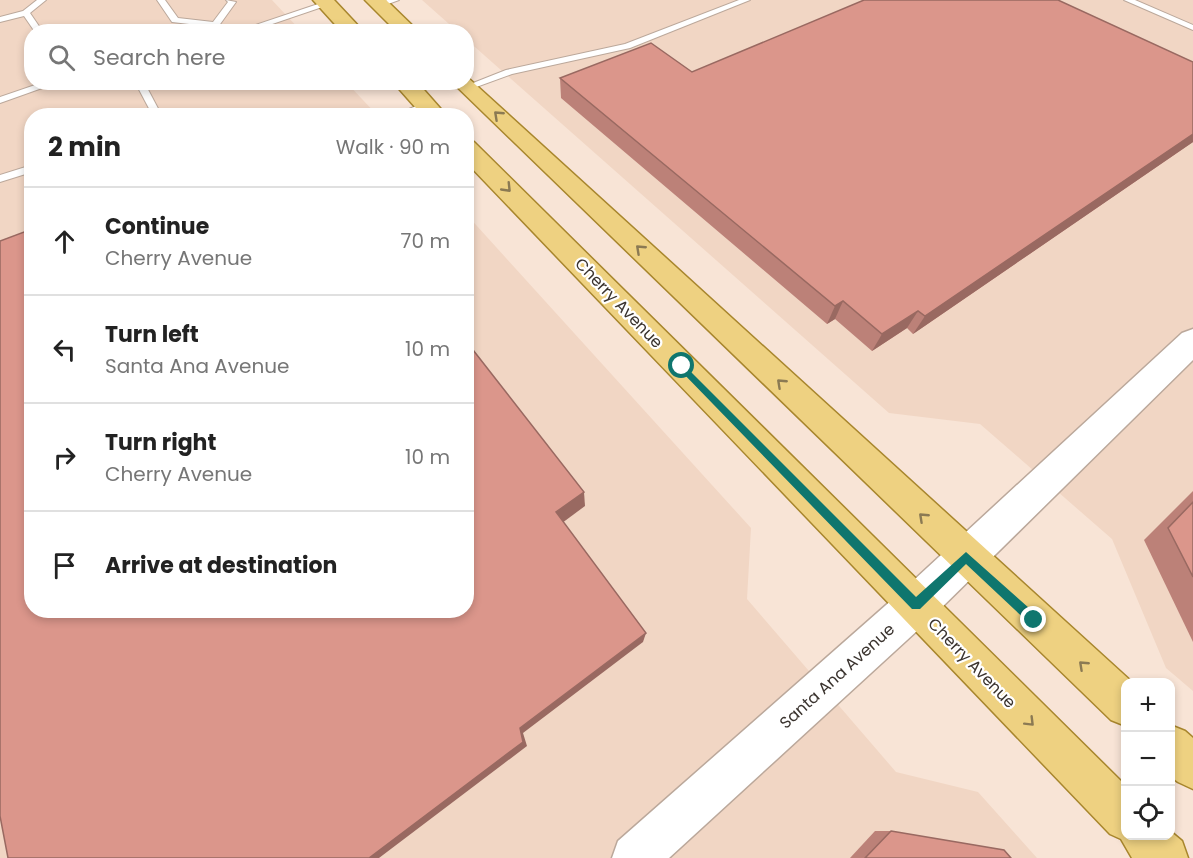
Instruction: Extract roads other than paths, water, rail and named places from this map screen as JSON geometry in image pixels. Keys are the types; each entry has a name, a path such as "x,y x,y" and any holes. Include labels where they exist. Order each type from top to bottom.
{"main road":[{"path":"325,2 346,24"},
{"path":"383,2 402,24"},
{"path":"412,90 429,108"},
{"path":"471,90 1121,701"},
{"name":"Cherry Avenue","path":"474,155 1121,814"},
{"path":"1175,751 1193,767"},
{"path":"1147,840 1165,858"}],"street":[{"name":"Santa Ana Avenue","path":"635,858 916,605 1193,340"}],"lane":[{"path":"0,20 26,13 42,0"},
{"path":"161,0 175,20 196,24"},
{"path":"219,24 232,2 230,0"},
{"path":"474,83 509,72 627,46 746,0"},
{"path":"1128,0 1193,28"},
{"path":"262,24 325,2"},
{"path":"26,13 34,24"},
{"path":"0,100 31,90"},
{"path":"143,90 154,108"},
{"path":"0,179 24,171"}]}
